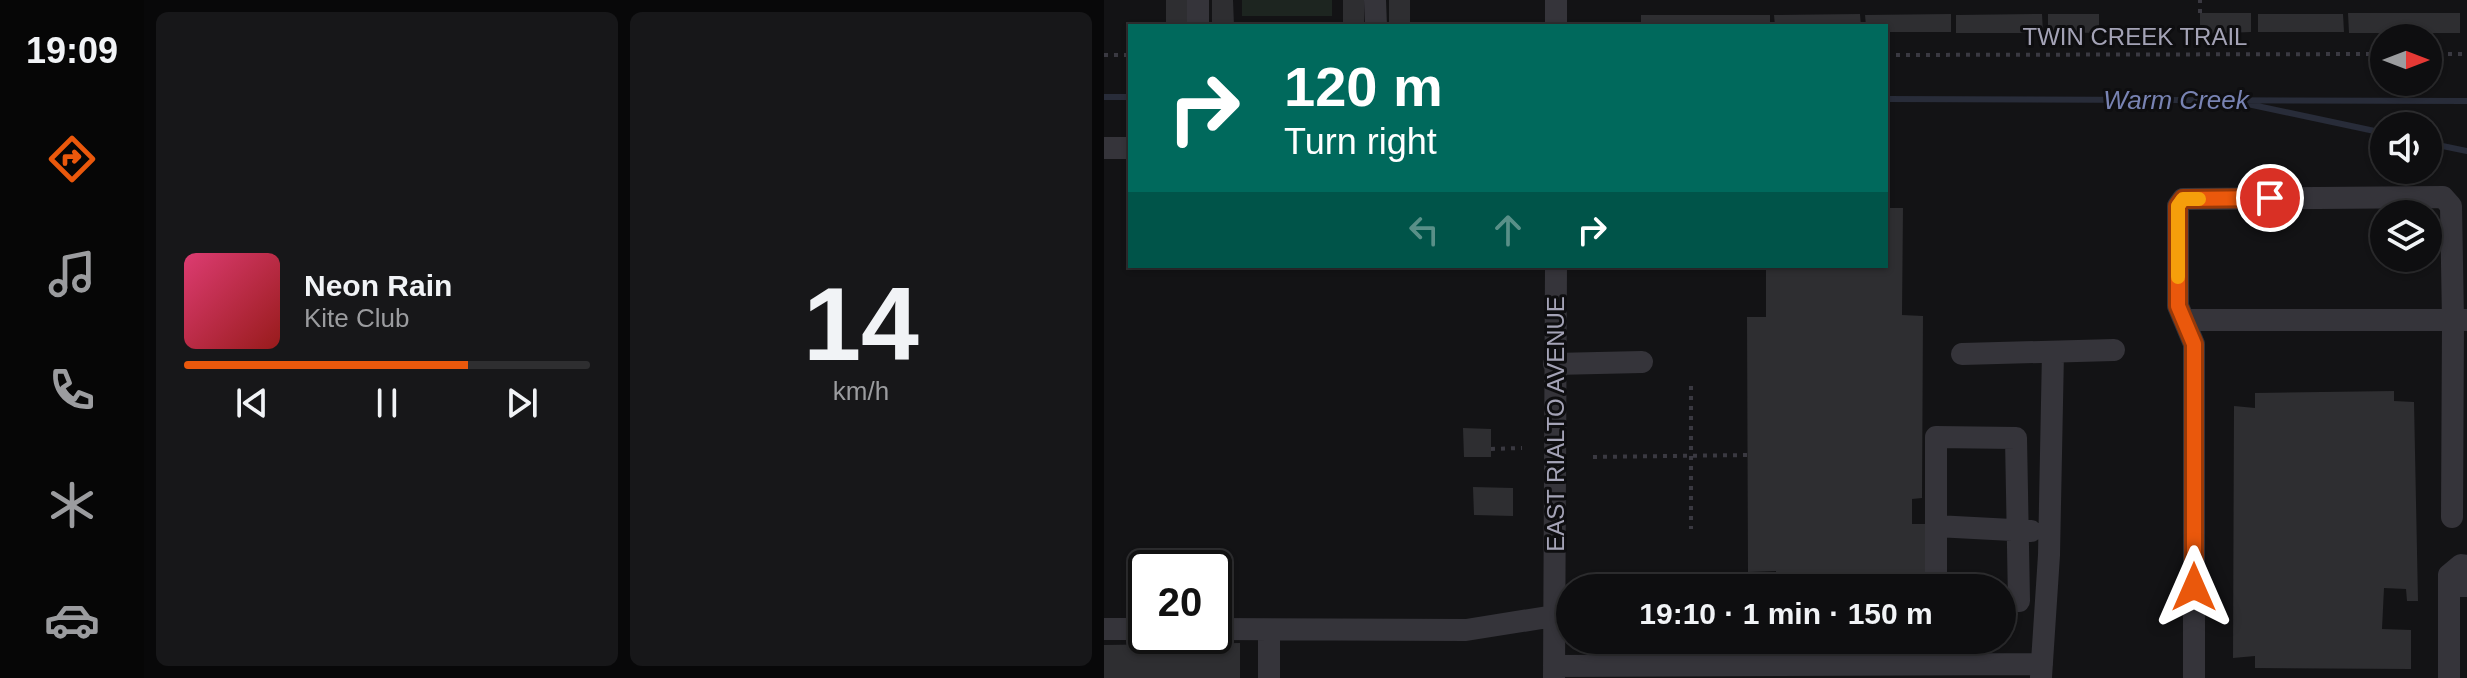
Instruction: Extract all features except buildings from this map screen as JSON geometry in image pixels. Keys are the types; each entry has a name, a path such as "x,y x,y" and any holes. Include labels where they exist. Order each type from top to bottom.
{"street":[{"path":"1198,0 1198,24"},
{"path":"1375,0 1376,24"},
{"path":"1556,0 1556,24"},
{"path":"1104,148 1128,148"},
{"path":"2194,678 2194,344 2178,306 2178,206 2183,199 2443,197 2451,206 2460,320 2452,517"},
{"name":"EAST RIALTO AVENUE","path":"1554,672 1556,268"},
{"path":"2184,320 2460,320"},
{"path":"1962,354 2114,350"},
{"path":"1554,672 2041,671 2046,628 2053,352"},
{"path":"1554,364 1642,362"},
{"path":"1936,574 1936,437 2016,438 2019,601 2016,601"},
{"path":"1936,526 2049,531"},
{"path":"2449,678 2461,575"},
{"path":"1232,629 1466,630 1554,616"},
{"path":"1104,629 1128,629"},
{"path":"1269,630 1269,678"}],"path":[{"path":"2200,0 2200,13"},
{"name":"TWIN CREEK TRAIL","path":"1888,55 2370,54"},
{"path":"2442,54 2467,54"},
{"path":"1104,55 1128,55"},
{"path":"1691,386 1691,529"},
{"path":"1491,449 1522,448"},
{"path":"1593,457 1747,455"}],"shaded area":[{"path":"1242,0 1332,0 1332,16 1242,16"}],"waterway":[{"name":"Warm Creek","path":"1104,97 1128,97"},
{"name":"Warm Creek","path":"1888,99 2467,101"},
{"path":"2243,103 2370,130"},
{"path":"2442,146 2467,151"}],"slow traffic":[{"path":"2178,277 2178,206 2183,199 2199,199"}],"route":[{"path":"2194,587 2194,344 2178,306 2178,206 2183,199 2270,198"}]}
